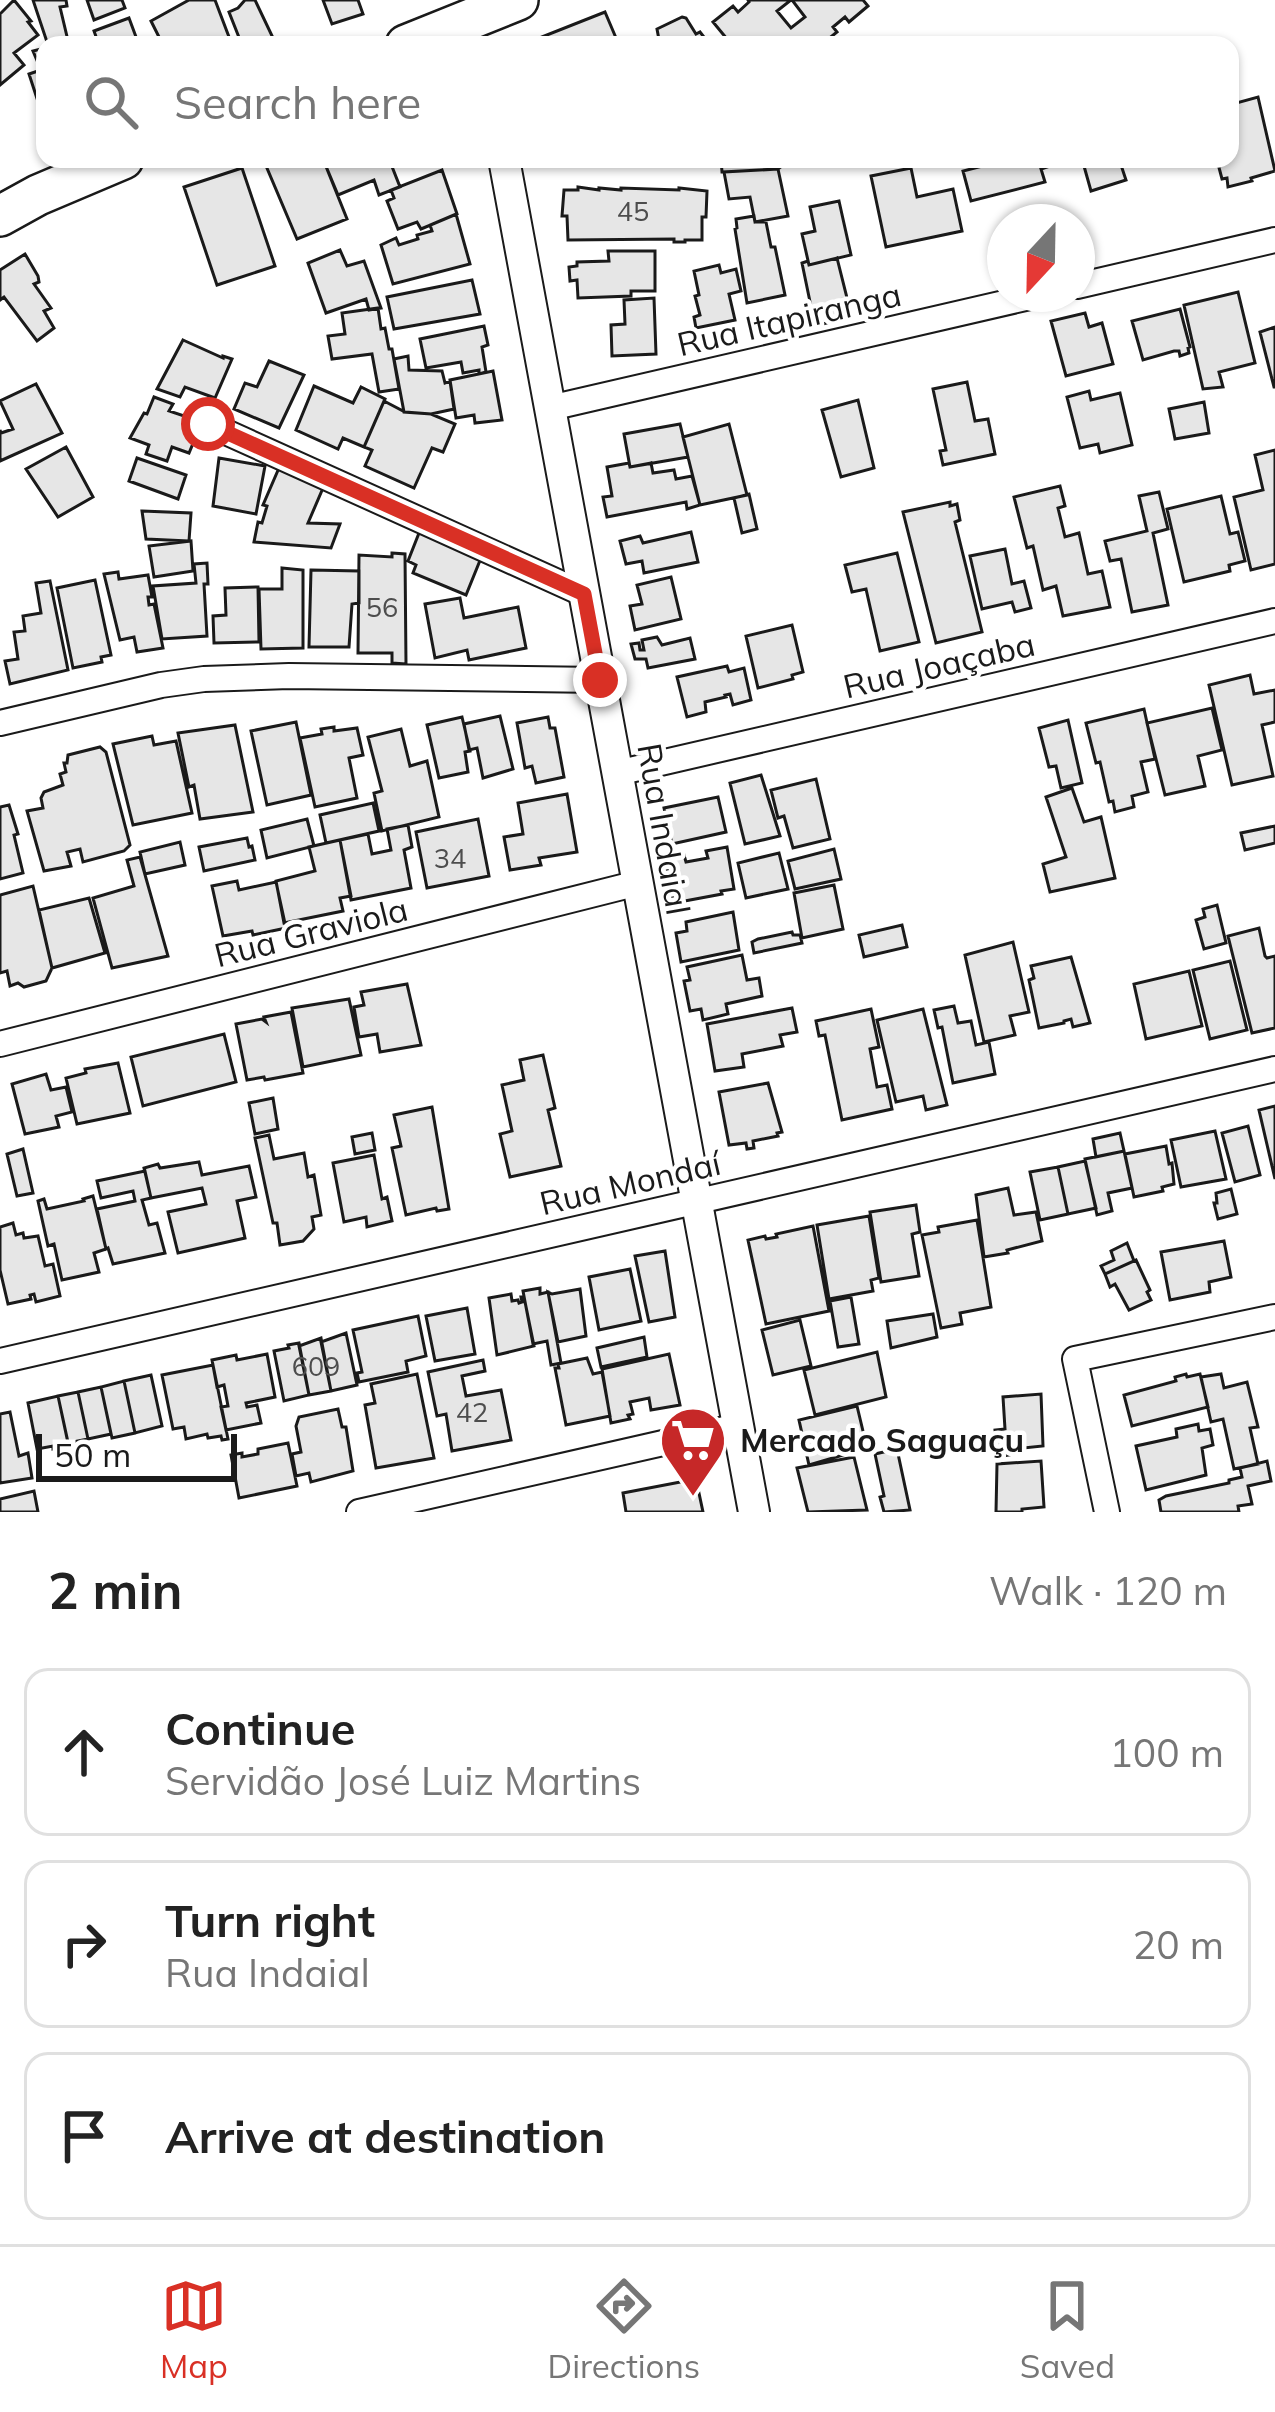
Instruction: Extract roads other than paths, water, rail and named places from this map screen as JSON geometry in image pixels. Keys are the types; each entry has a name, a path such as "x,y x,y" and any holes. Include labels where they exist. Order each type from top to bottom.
{"main road":[{"path":"450,36 480,30 518,0"},
{"path":"0,216 102,168"}],"street":[{"name":"Rua Indaial","path":"506,168 754,1512"},
{"path":"1095,282 1275,241"},
{"name":"Rua Itapiranga","path":"550,408 987,307"},
{"path":"208,424 584,594"},
{"name":"Rua Joaçaba","path":"617,773 1275,621"},
{"path":"0,723 204,679 600,680"},
{"name":"Rua Graviola","path":"0,1044 638,883"},
{"name":"Rua Mondaí","path":"0,1361 1275,1069"},
{"path":"1107,1512 1075,1360 1275,1317"},
{"path":"359,1512 458,1501 738,1426"}],"place":[{"name":"Mercado Saguaçu","path":"693,1499"}]}
